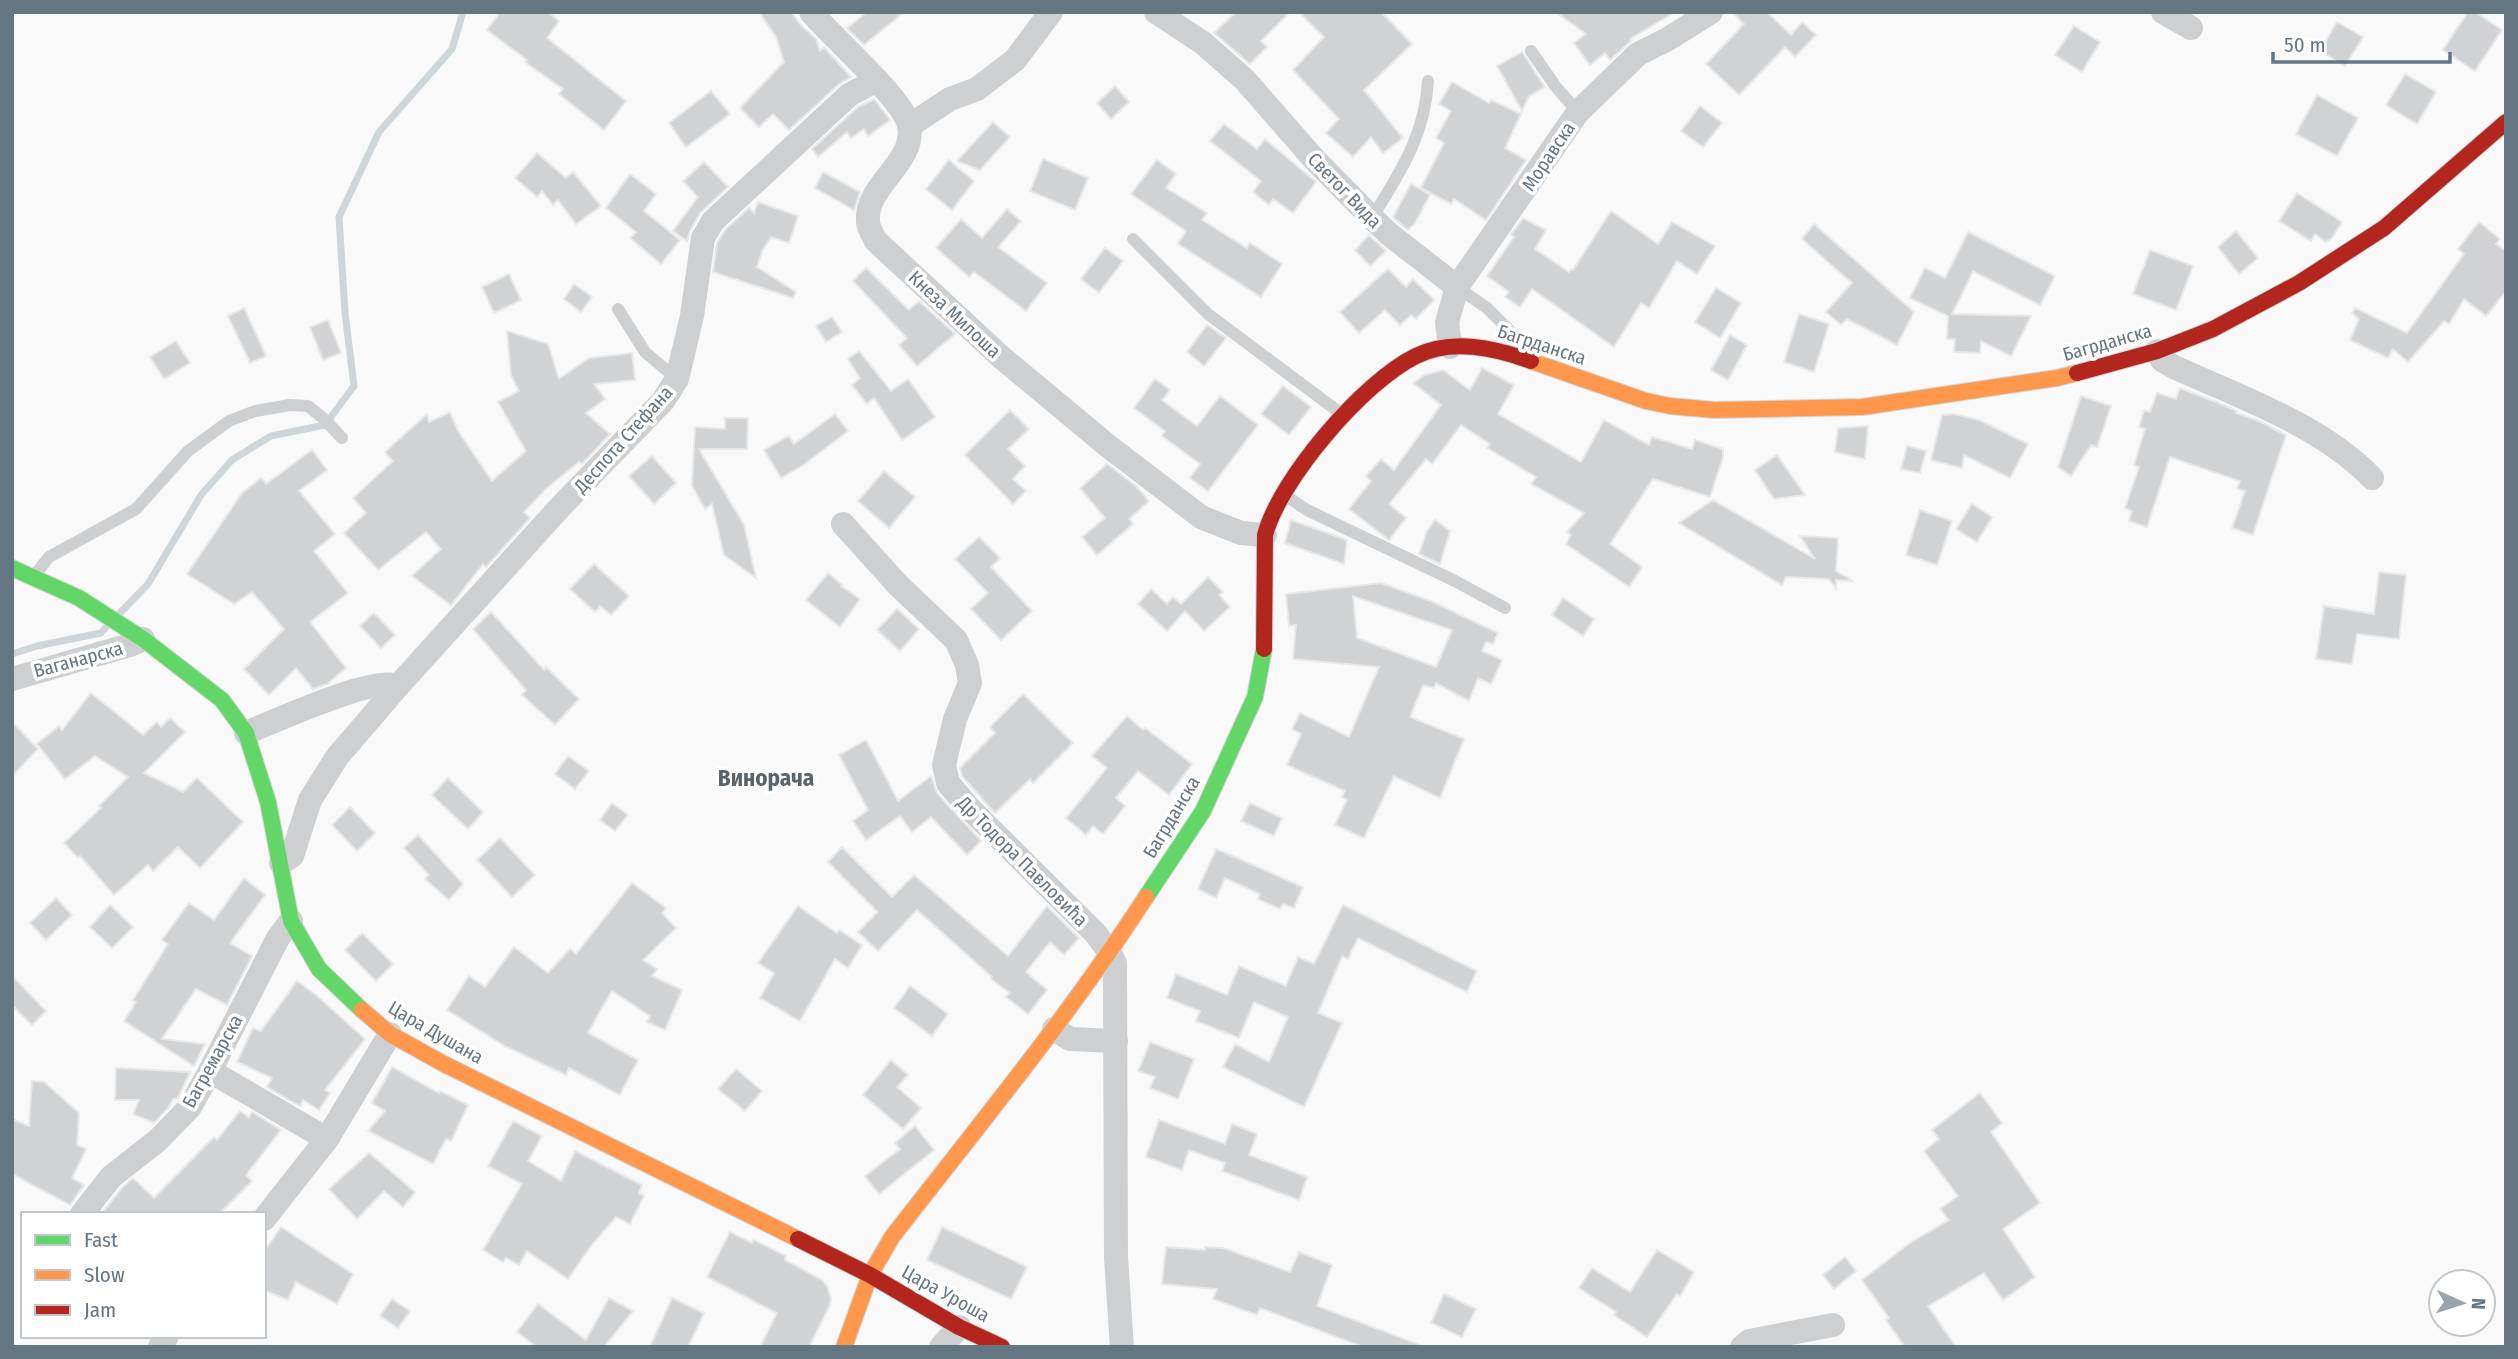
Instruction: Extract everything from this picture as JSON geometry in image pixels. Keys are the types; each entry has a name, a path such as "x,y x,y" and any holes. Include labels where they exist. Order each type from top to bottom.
{"street":[{"path":"811,12 877,80 903,111 909,126 950,99 977,89 1015,60 1051,12"},
{"name":"Светог Вида","path":"1156,12 1203,43 1245,80 1314,159 1372,218 1457,287"},
{"name":"Моравска","path":"1450,347 1447,321 1457,287 1578,112 1638,54 1711,12"},
{"path":"2163,12 2191,28"},
{"name":"Деспота Стефана","path":"281,863 292,856 310,800 337,757 563,504 663,401 677,379 692,316 703,238 713,221 849,96 877,80"},
{"name":"Багрданска","path":"844,1347 870,1275 892,1237 1110,953 1203,811 1255,697 1264,649 1265,535 1270,517 1313,451 1343,415 1385,378 1416,356 1450,347 1481,347 1512,354 1646,401 1714,410 1862,407 2057,378 2157,351 2213,329 2299,284 2384,228 2506,122"},
{"name":"Кнеза Милоша","path":"909,126 909,139 904,153 870,202 867,223 876,241 1001,357 1108,446 1201,517 1241,533 1265,535"},
{"path":"2157,351 2162,360 2176,368 2306,429 2358,463 2372,478"},
{"name":"Др Тодора Павловића","path":"844,524 898,585 956,640 968,665 970,683 955,719 944,765 948,783 970,809 1096,934 1110,953"},
{"name":"Цара Душана","path":"12,568 79,598 136,634 222,700 246,733 268,803 291,921 319,970 348,999 390,1034 444,1064 870,1275"},
{"name":"Ваганарска","path":"12,679 130,645 136,634"},
{"path":"246,733 312,705 391,682 398,686"},
{"name":"Багремарска","path":"84,1212 111,1177 158,1140 190,1107 278,938 291,921"},
{"path":"1110,953 1115,963 1116,1258 1122,1347"},
{"path":"1054,1029 1070,1039 1116,1041"},
{"path":"266,1216 327,1139 390,1034"},
{"path":"211,1071 327,1139"},
{"name":"Цара Уроша","path":"870,1275 959,1327 1002,1347"},
{"path":"1742,1347 1749,1341 1833,1325"},
{"path":"941,1347 959,1327"}],"lane":[{"path":"1531,51 1556,87 1578,112"},
{"path":"1372,218 1411,153 1420,132 1428,80"},
{"path":"1133,239 1208,314 1343,415"},
{"path":"1457,287 1486,308 1511,332 1512,354"},
{"path":"618,309 645,352 677,379"},
{"path":"33,577 49,557 136,509 188,451 229,421 255,411 308,405 329,423 342,439"},
{"path":"1283,494 1330,522 1455,581 1504,608"}],"building":[{"path":"500,12 548,12 559,21 547,38 626,101 604,130 559,94 563,89 487,30"},
{"path":"759,12 791,12 816,39 820,51 824,47 851,77 839,84 789,130 773,114 759,127 740,108 784,62 776,37"},
{"path":"867,12 904,12 864,45 847,28"},
{"path":"1236,12 1290,12 1261,41 1267,47 1250,64 1214,33"},
{"path":"1299,12 1381,12 1412,44 1364,90 1403,138 1383,153 1371,137 1353,157 1326,133 1339,119 1293,70 1324,37"},
{"path":"1556,12 1675,12 1630,39 1631,41 1610,60 1605,53 1590,65 1574,43 1586,34"},
{"path":"1732,12 1767,12 1791,35 1802,22 1816,35 1795,57 1785,47 1739,95 1706,64 1744,24"},
{"path":"2468,12 2475,12 2502,30 2475,71 2443,50"},
{"path":"2337,22 2363,37 2345,66 2320,51"},
{"path":"2074,26 2100,42 2082,72 2055,55"},
{"path":"1522,52 1545,87 1529,96 1522,111 1497,66"},
{"path":"2405,74 2436,92 2417,124 2386,105"},
{"path":"1452,82 1489,103 1491,100 1521,114 1505,148 1526,160 1486,220 1454,199 1451,204 1421,188 1444,143 1436,138 1451,111 1439,104"},
{"path":"1115,86 1129,102 1111,119 1097,103"},
{"path":"711,91 730,114 686,147 669,123"},
{"path":"2317,95 2358,118 2337,156 2296,134"},
{"path":"874,99 890,120 868,136 864,129 851,138 847,132 818,157 812,149 858,107"},
{"path":"1700,106 1722,123 1703,147 1681,131"},
{"path":"993,122 1010,137 980,170 957,161"},
{"path":"1224,124 1257,149 1265,139 1316,182 1293,213 1273,199 1269,205 1253,192 1261,181 1210,141"},
{"path":"537,153 566,178 573,172 601,206 576,224 558,200 553,205 542,191 537,197 515,178"},
{"path":"1043,159 1088,178 1075,210 1030,191"},
{"path":"949,160 974,181 952,210 926,189"},
{"path":"1157,160 1176,174 1166,188 1207,213 1202,220 1247,248 1250,243 1282,264 1261,297 1178,244 1186,231 1131,194"},
{"path":"704,162 728,187 700,213 687,241 673,231 698,197 683,181"},
{"path":"823,172 860,192 854,210 815,188"},
{"path":"630,174 656,194 644,211 680,240 661,264 630,238 636,232 606,208"},
{"path":"1411,184 1430,195 1415,223 1408,230 1393,217"},
{"path":"2297,193 2342,222 2332,238 2326,242 2315,234 2311,241 2279,221"},
{"path":"758,202 798,216 789,243 771,237 762,251 757,267 796,292 793,298 713,272 717,243 725,230 749,208 754,213"},
{"path":"1007,209 1021,221 998,247 1047,283 1026,311 974,272 969,277 936,248 961,219 982,238"},
{"path":"1611,211 1658,244 1672,222 1715,246 1697,274 1677,261 1649,308 1641,303 1614,347 1532,289 1520,307 1505,297 1509,292 1487,276 1514,237 1511,235 1523,218 1546,230 1535,249 1569,272 1573,270"},
{"path":"2479,222 2500,239 2496,244 2506,251 2506,291 2486,316 2464,299 2449,324 2444,321 2408,362 2393,349 2388,358 2350,340 2359,319 2352,313 2355,308 2407,333 2464,254 2458,249"},
{"path":"1814,224 1914,312 1897,345 1847,319 1841,325 1826,312 1852,283 1802,239"},
{"path":"2236,231 2258,258 2239,274 2218,247"},
{"path":"1968,232 2055,276 2040,305 1973,271 1952,314 2031,316 2011,356 1981,341 1980,353 1954,352 1955,339 1947,339 1948,316 1910,298 1925,268 1945,278"},
{"path":"1369,235 1386,251 1370,266 1355,250"},
{"path":"1105,248 1123,261 1099,293 1081,279"},
{"path":"2150,250 2193,266 2176,310 2133,294"},
{"path":"866,268 909,310 919,301 955,334 917,366 899,345 907,338 853,281"},
{"path":"1388,269 1406,287 1413,279 1434,300 1416,319 1411,315 1400,325 1385,310 1359,333 1340,312"},
{"path":"509,274 521,300 494,313 482,287"},
{"path":"574,284 592,297 581,312 564,299"},
{"path":"1716,288 1741,303 1720,338 1695,322"},
{"path":"244,308 266,356 250,363 228,316"},
{"path":"1799,314 1829,324 1814,372 1784,362"},
{"path":"832,317 842,332 826,342 816,326"},
{"path":"328,320 341,353 323,360 310,327"},
{"path":"1207,325 1226,338 1204,366 1187,352"},
{"path":"507,331 548,344 559,379 589,358 632,353 635,380 594,384 605,399 586,413 610,434 582,464 579,462 547,488 524,512 530,518 486,567 483,564 451,605 412,576 441,549 426,532 378,570 344,533 366,513 353,498 393,461 385,452 427,414 429,422 450,412 458,431 492,481 526,451 498,402 519,391 511,375"},
{"path":"1730,335 1747,345 1728,380 1711,370"},
{"path":"176,341 190,363 164,379 150,357"},
{"path":"859,351 891,391 908,379 935,417 902,440 874,398 867,404 852,385 860,378 848,359"},
{"path":"1482,368 1514,385 1498,414 1581,462 1604,420 1649,445 1652,437 1692,449 1695,440 1723,449 1710,497 1653,479 1610,544 1642,567 1629,587 1566,544 1571,535 1567,532 1584,513 1531,484 1536,477 1487,448 1490,444 1461,425 1432,464 1426,459 1389,504 1406,518 1389,540 1349,509 1371,481 1366,476 1381,459 1394,470 1441,405 1413,383 1425,375 1443,370 1470,390"},
{"path":"1155,379 1170,390 1162,400 1197,426 1220,396 1258,425 1208,491 1190,478 1200,464 1162,436 1165,431 1134,408"},
{"path":"1283,386 1311,407 1289,435 1261,414"},
{"path":"2180,388 2286,435 2253,535 2232,528 2245,491 2237,489 2240,481 2170,457 2147,527 2129,521 2132,511 2125,508 2139,467 2134,465 2145,429 2139,427 2144,410 2150,412 2157,393 2176,399"},
{"path":"2081,396 2111,406 2097,447 2091,445 2071,476 2058,467"},
{"path":"1010,410 1029,429 1008,449 1025,466 1013,479 1026,491 1013,504 965,455"},
{"path":"835,414 848,431 805,464 781,478 764,450 789,436 794,444"},
{"path":"1954,414 1979,420 2028,444 2010,478 1964,455 1962,468 1931,460 1942,415"},
{"path":"725,418 748,418 747,449 699,449 744,525 756,578 724,555 712,504 705,509 692,486 695,427 725,429"},
{"path":"1868,426 1865,459 1835,452 1838,428"},
{"path":"1907,446 1926,451 1920,473 1901,469"},
{"path":"312,450 327,470 299,491 335,534 314,551 348,593 310,622 346,668 327,684 313,689 296,668 269,695 244,669 284,629 252,592 234,604 187,574 242,493 261,478 266,484"},
{"path":"1777,455 1805,495 1774,499 1755,470"},
{"path":"652,456 676,483 654,504 629,476"},
{"path":"1107,464 1136,486 1149,501 1129,519 1133,524 1097,555 1082,537 1105,518 1080,488"},
{"path":"884,471 915,497 889,528 858,501"},
{"path":"1713,500 1815,559 1800,536 1838,538 1836,571 1853,581 1836,580 1836,589 1829,579 1786,577 1782,585 1679,523"},
{"path":"1972,504 1992,517 1977,542 1956,529"},
{"path":"1920,510 1952,521 1937,565 1906,555"},
{"path":"1291,520 1347,540 1344,564 1285,543"},
{"path":"1435,520 1450,531 1440,564 1419,554 1427,531"},
{"path":"979,537 1000,558 991,567 1032,611 1001,640 971,609 988,593 955,559"},
{"path":"594,564 629,596 611,615 600,606 595,612 570,589"},
{"path":"2379,572 2406,575 2399,639 2357,634 2352,664 2316,659 2324,606 2374,614"},
{"path":"828,573 860,599 840,627 806,600"},
{"path":"1208,577 1223,592 1219,595 1230,607 1204,631 1185,611 1167,631 1138,604 1151,589 1167,604 1173,597 1181,604"},
{"path":"1381,583 1433,602 1498,633 1493,644 1486,642 1482,651 1502,660 1491,684 1478,678 1469,701 1436,683 1434,688 1423,685 1410,717 1464,739 1440,798 1394,776 1364,838 1335,825 1347,800 1342,797 1345,791 1287,765 1301,734 1292,729 1300,713 1349,737 1379,667 1293,659 1296,625 1289,626 1286,594","holes":["1353,596 1452,630 1436,667 1357,638"]},
{"path":"1563,598 1594,619 1583,636 1552,615"},
{"path":"897,609 919,629 900,651 877,630"},
{"path":"491,612 544,670 546,667 579,699 555,725 522,695 526,690 473,629"},
{"path":"374,613 395,635 381,648 360,626"},
{"path":"91,693 143,735 157,722 161,727 170,718 185,732 144,773 183,792 197,778 243,822 200,868 178,847 153,871 148,865 114,895 80,856 78,858 64,843 101,808 99,806 128,777 95,756 65,779 37,744 59,726 62,730"},
{"path":"1023,694 1073,743 1033,783 1030,779 995,813 962,776 960,768 995,733 990,727"},
{"path":"1127,716 1192,764 1169,795 1138,771 1116,798 1125,806 1103,834 1093,826 1086,835 1066,818 1107,768 1092,756"},
{"path":"12,722 38,749 12,776"},
{"path":"866,740 898,801 931,776 937,793 981,841 967,855 931,817 912,832 900,816 866,840 853,821 868,810 839,755"},
{"path":"568,756 589,771 575,789 555,774"},
{"path":"448,778 483,812 468,829 432,795"},
{"path":"612,803 628,815 615,831 600,820"},
{"path":"1250,803 1282,818 1274,836 1241,821"},
{"path":"350,807 375,833 357,851 332,825"},
{"path":"418,835 463,884 449,900 425,879 429,875 404,848"},
{"path":"500,838 535,875 512,897 477,860"},
{"path":"842,847 892,897 914,875 1008,956 1047,906 1079,938 1064,955 1050,942 1026,972 1047,990 1028,1014 1006,997 1010,993 991,979 992,977 917,910 878,951 858,932 878,912 828,862"},
{"path":"1216,849 1303,887 1294,908 1283,904 1280,909 1258,899 1260,894 1225,878 1216,898 1198,889"},
{"path":"244,878 265,895 230,943 252,956 227,1005 196,989 162,1039 205,1044 194,1066 124,1021 136,1002 133,1000 168,944 162,940 189,903 214,920"},
{"path":"632,883 666,908 662,913 676,928 643,960 657,969 652,976 682,990 665,1030 647,1022 650,1016 612,991 600,1011 588,1033 638,1060 620,1095 569,1068 566,1075 505,1046 447,1010 469,976 485,987 514,947 548,973 570,949 576,954"},
{"path":"56,898 72,915 46,940 30,923"},
{"path":"110,905 133,927 112,948 90,927"},
{"path":"1343,905 1477,971 1467,992 1358,938 1348,959 1342,956 1318,1013 1342,1023 1304,1107 1223,1067 1235,1044 1269,1062 1288,1017 1254,1002 1239,1038 1196,1021 1200,1011 1167,998 1176,974 1227,995 1239,966 1286,986 1298,957 1314,964"},
{"path":"798,906 837,933 839,930 862,945 848,968 835,959 800,1021 760,998 774,973 758,963"},
{"path":"362,933 393,964 376,981 345,950"},
{"path":"12,976 46,1011 32,1025 12,1005"},
{"path":"297,981 365,1039 325,1090 330,1093 319,1110 303,1100 300,1106 267,1087 272,1078 237,1062 253,1028 261,1031"},
{"path":"910,986 948,1014 932,1036 894,1008"},
{"path":"1150,1042 1194,1059 1178,1099 1150,1088 1155,1077 1138,1071"},
{"path":"891,1060 908,1075 897,1087 921,1108 903,1129 863,1095"},
{"path":"392,1067 439,1093 440,1091 468,1105 451,1141 446,1139 433,1164 368,1131 385,1111 372,1103"},
{"path":"116,1068 190,1072 178,1098 173,1099 154,1123 133,1114 139,1100 115,1100"},
{"path":"736,1069 762,1091 745,1111 718,1089"},
{"path":"32,1081 44,1082 79,1113 77,1145 86,1149 72,1178 84,1185 70,1205 12,1174 12,1119 29,1126"},
{"path":"1980,1093 2002,1123 1991,1132 2040,1203 2003,1229 2035,1277 2003,1300 1984,1273 1928,1306 1956,1347 1905,1347 1886,1320 1889,1318 1862,1280 1910,1243 1949,1220 1940,1209 1958,1196 1924,1151 1939,1139 1932,1130"},
{"path":"240,1111 249,1118 252,1112 281,1130 246,1175 252,1181 221,1212 103,1212 133,1178 154,1198 214,1137 217,1140"},
{"path":"1159,1120 1225,1144 1232,1124 1257,1134 1249,1155 1307,1177 1299,1200 1222,1171 1225,1163 1189,1150 1182,1170 1146,1157"},
{"path":"513,1121 542,1136 528,1161 561,1181 575,1151 642,1185 639,1193 644,1196 630,1224 616,1217 590,1247 568,1279 527,1251 519,1265 506,1258 503,1262 483,1250 522,1184 488,1166"},
{"path":"915,1126 934,1150 879,1194 865,1176 900,1149 895,1143"},
{"path":"369,1153 415,1192 403,1207 384,1191 357,1219 329,1189"},
{"path":"281,1227 353,1274 337,1304 296,1282 288,1300 266,1291 266,1249"},
{"path":"942,1227 1027,1267 1011,1299 927,1260"},
{"path":"730,1232 752,1243 754,1240 786,1256 785,1260 822,1280 827,1286 830,1305 809,1347 760,1347 777,1313 707,1277"},
{"path":"1166,1247 1205,1250 1205,1247 1223,1248 1290,1272 1299,1252 1332,1265 1317,1306 1420,1345 1363,1347 1260,1308 1257,1315 1213,1299 1217,1289 1162,1284"},
{"path":"1657,1250 1694,1272 1680,1296 1677,1294 1647,1337 1614,1315 1616,1312 1579,1288 1592,1268 1630,1292"},
{"path":"1845,1257 1856,1271 1834,1289 1823,1275"},
{"path":"1444,1294 1476,1309 1462,1337 1431,1323"},
{"path":"609,1298 633,1311 604,1347 537,1347 517,1332 538,1304 586,1340"},
{"path":"672,1298 704,1313 688,1347 650,1347"},
{"path":"392,1299 410,1311 398,1328 380,1316"}],"waterway":[{"path":"120,613 148,584 201,495 232,460 271,436 325,425 354,386 345,313 339,217 379,132 452,49 463,12"},
{"path":"12,654 101,633 107,626"}],"traffic: fast":[{"path":"12,568 79,598 143,639 222,700 246,733 268,802 291,921 319,969 362,1010"},
{"path":"1146,897 1203,811 1255,697 1264,649"}],"traffic: slow":[{"path":"1531,361 1646,401 1714,410 1862,407 2077,373"},
{"path":"844,1347 870,1275 892,1237 1055,1027 1146,897"},
{"path":"362,1010 390,1034 444,1064 798,1239"}],"traffic: jam":[{"path":"2077,373 2157,351 2213,329 2299,283 2384,228 2506,122"},
{"path":"1264,649 1265,535 1287,487 1326,434 1349,409 1395,369 1416,356 1444,347 1488,349 1531,361"},
{"path":"798,1239 870,1275 959,1327 1002,1347"}],"district":[{"name":"Винорача","path":"766,778"}]}
